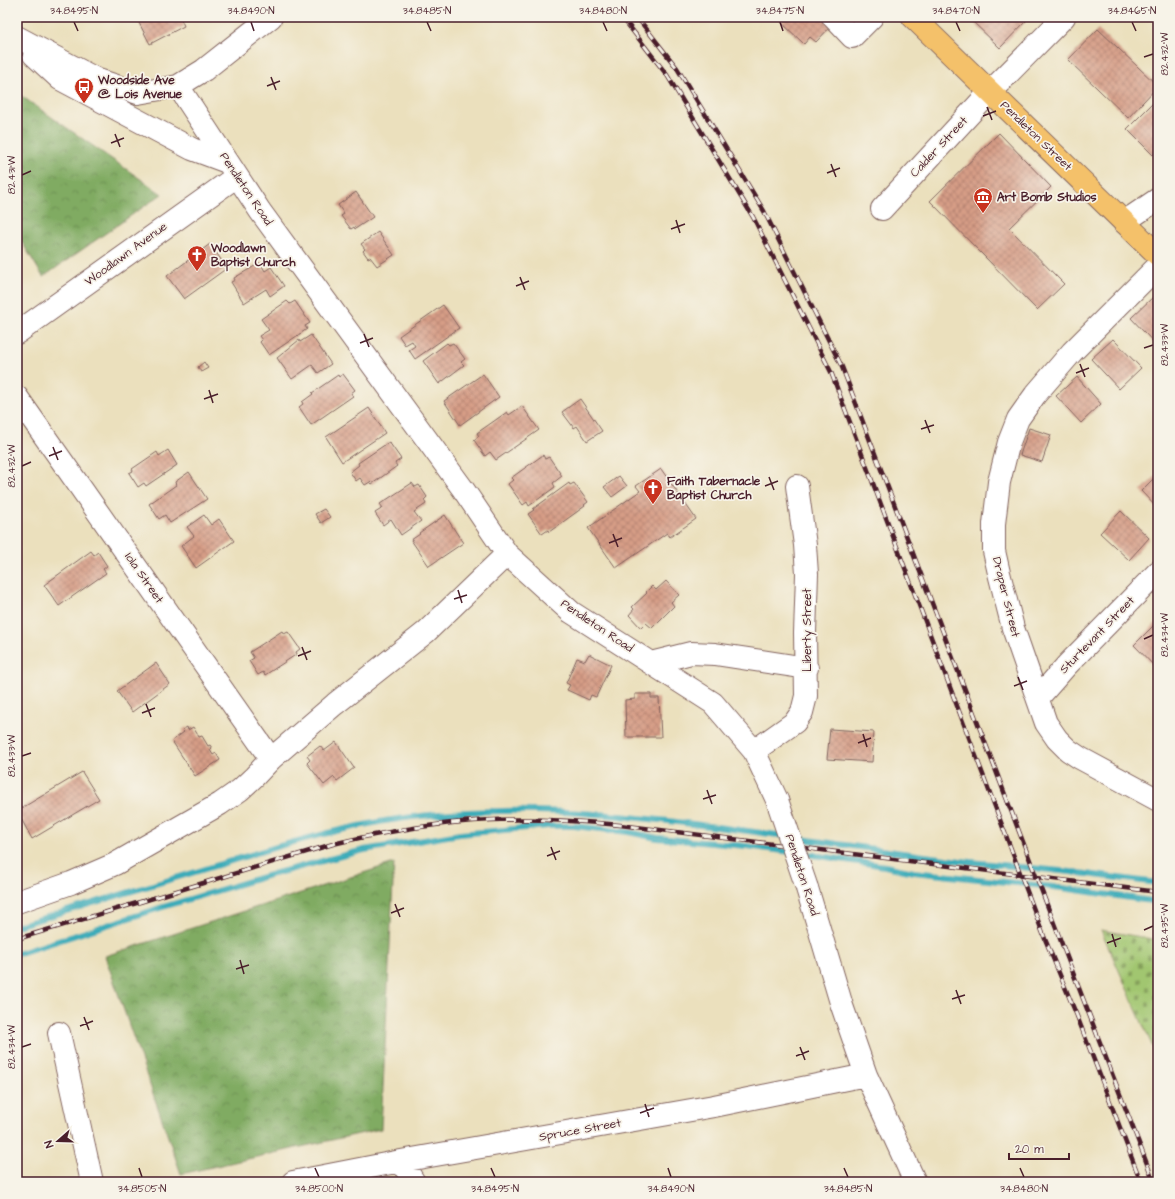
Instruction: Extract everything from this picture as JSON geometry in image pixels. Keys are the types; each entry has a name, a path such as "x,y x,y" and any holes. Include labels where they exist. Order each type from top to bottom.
{"main road":[{"name":"Pendleton Street","path":"913,17 1158,255"}],"street":[{"path":"17,37 98,80 138,93 178,86 204,70 271,17"},
{"path":"833,17 852,37 872,17"},
{"name":"Calder Street","path":"882,209 1055,20"},
{"path":"17,40 60,79 192,150 232,169"},
{"name":"Pendleton Road","path":"178,86 260,211 462,489 507,554 570,612 713,703 754,751 777,800 808,888 842,1006 866,1075 915,1182"},
{"name":"Woodlawn Avenue","path":"17,333 232,169"},
{"path":"1124,222 1158,199"},
{"name":"Draper Street","path":"1158,266 1072,352 1035,395 1018,419 1009,442 999,482 994,524 994,551 1013,628 1046,723 1057,739 1068,750 1158,800"},
{"name":"Iola Street","path":"17,397 270,759"},
{"name":"Liberty Street","path":"754,751 795,722 802,712 806,696 807,668 805,633 807,574 805,545 797,486"},
{"path":"17,902 71,883 115,864 201,816 240,790 270,759 335,704 426,632 507,554"},
{"name":"Sturtevant Street","path":"1038,698 1067,665 1158,572"},
{"path":"651,663 690,653 715,654 807,668"},
{"path":"59,1034 92,1182"},
{"name":"Spruce Street","path":"294,1182 401,1161 714,1106 866,1075"},
{"path":"401,1161 414,1182"}],"green space":[{"path":"17,93 162,194 43,277 17,234"},
{"path":"394,863 381,1129 181,1174 105,956"},
{"path":"1101,930 1158,940 1158,1059"}],"building":[{"path":"136,17 180,17 184,26 150,44"},
{"path":"785,17 826,17 833,24 816,42 810,37 804,44 781,22"},
{"path":"968,17 1022,17 1026,21 1000,48"},
{"path":"1098,29 1158,86 1128,118 1068,60"},
{"path":"1158,98 1158,149 1153,155 1127,129"},
{"name":"Art Bomb Studios","path":"999,133 1051,187 1009,228 1064,284 1037,310 930,201"},
{"path":"356,192 373,217 355,229 354,227 351,229 341,216 344,214 338,205"},
{"path":"378,232 394,255 377,266 370,257 368,258 363,251 365,249 361,244"},
{"name":"Woodlawn Baptist Church","path":"210,244 227,268 184,299 167,276"},
{"path":"260,263 265,271 271,267 284,286 270,296 266,289 244,303 231,282 235,280 234,278"},
{"path":"1153,297 1158,302 1158,347 1131,318"},
{"path":"287,301 290,304 295,301 310,323 305,326 307,329 269,355 260,342 262,340 259,336 269,330 261,319"},
{"path":"443,305 459,328 415,359 409,350 415,346 412,341 405,345 399,336"},
{"path":"311,335 331,364 318,373 312,365 292,379 277,358 299,340 300,342"},
{"path":"1113,339 1141,368 1119,389 1091,359"},
{"path":"447,343 449,345 453,343 465,359 461,362 464,365 439,384 423,361"},
{"path":"204,362 208,368 201,372 198,367"},
{"path":"343,374 355,390 351,393 353,396 311,425 299,407 303,404 302,402 313,394 312,393 338,375 339,377"},
{"path":"483,374 499,397 460,425 444,401"},
{"path":"1077,377 1101,404 1081,423 1056,396"},
{"path":"580,399 602,431 587,441 577,426 574,428 562,412"},
{"path":"522,406 539,430 496,460 490,452 485,456 474,440 479,436 477,433 507,412 509,415"},
{"path":"369,408 385,433 342,462 326,437"},
{"path":"1029,428 1051,435 1042,462 1020,455"},
{"path":"389,442 401,459 395,463 397,466 372,484 370,482 365,485 360,478 356,481 350,472 359,465 358,463"},
{"path":"168,450 177,465 146,486 144,483 138,487 129,473 133,471 132,469 157,452 159,456"},
{"path":"543,455 545,459 549,457 562,476 553,483 555,487 529,506 527,502 523,505 508,484 513,480 511,478"},
{"name":"Faith Tabernacle Baptist Church","path":"661,469 696,519 670,537 667,533 616,568 588,528 640,491 636,486"},
{"path":"189,472 207,499 170,523 165,515 159,519 149,504 176,485 175,482"},
{"path":"1158,474 1158,509 1141,491"},
{"path":"619,476 627,486 612,497 604,487"},
{"path":"412,483 415,487 419,485 427,497 424,500 426,504 414,512 421,521 401,535 391,519 383,525 375,513 383,508 380,504"},
{"path":"569,483 570,485 574,483 588,502 584,505 585,506 549,532 548,530 542,534 528,514"},
{"path":"324,509 330,517 321,523 315,514"},
{"path":"1121,511 1149,538 1129,560 1100,533"},
{"path":"204,515 211,525 219,519 234,541 196,568 181,546 194,536 187,527"},
{"path":"445,515 463,543 429,566 411,540"},
{"path":"91,551 94,555 98,552 107,566 103,569 106,573 59,606 44,585"},
{"path":"666,581 679,595 671,602 674,606 652,628 646,623 641,628 629,615 634,609 632,607 647,593 646,592 652,586 656,590"},
{"path":"1156,623 1158,625 1158,670 1134,645"},
{"path":"282,631 284,634 288,632 300,649 296,652 297,654 265,675 263,672 258,675 249,661 254,658 250,652"},
{"path":"589,654 611,665 596,697 591,695 589,700 567,690 570,685 566,683 577,658 585,661"},
{"path":"156,663 170,684 132,712 117,691"},
{"path":"635,694 651,694 651,698 659,698 661,737 626,737 625,700 635,699"},
{"path":"187,727 188,730 193,727 199,737 202,736 208,746 210,745 212,748 210,750 213,755 216,753 220,760 195,776 172,741 184,732 182,730"},
{"path":"830,729 874,732 872,762 827,759"},
{"path":"336,742 354,768 337,781 334,777 324,785 307,763 310,760 307,756 320,746 324,751"},
{"path":"82,772 99,799 32,839 17,811"}],"waterway":[{"path":"17,926 306,839 359,826 412,817 505,811 552,811 646,818 785,836"},
{"path":"17,954 163,907 273,874 364,850 460,834 548,826 574,826 628,832 657,838 746,846 791,852"},
{"path":"794,838 961,861 1071,872 1158,883"},
{"path":"800,853 914,872 1062,888 1158,902"}],"railway":[{"path":"622,17 667,75 753,217 831,372 1045,939 1077,1016 1141,1182"},
{"path":"637,17 677,68 764,211 842,367 1154,1182"},
{"path":"17,939 333,844 413,828 482,820 521,819 620,825 1158,892"}],"place":[{"name":"Woodside Ave @ Lois Avenue","path":"84,104"},
{"name":"Art Bomb Studios","path":"983,214"},
{"name":"Woodlawn Baptist Church","path":"197,272"},
{"name":"Faith Tabernacle Baptist Church","path":"653,505"}]}
